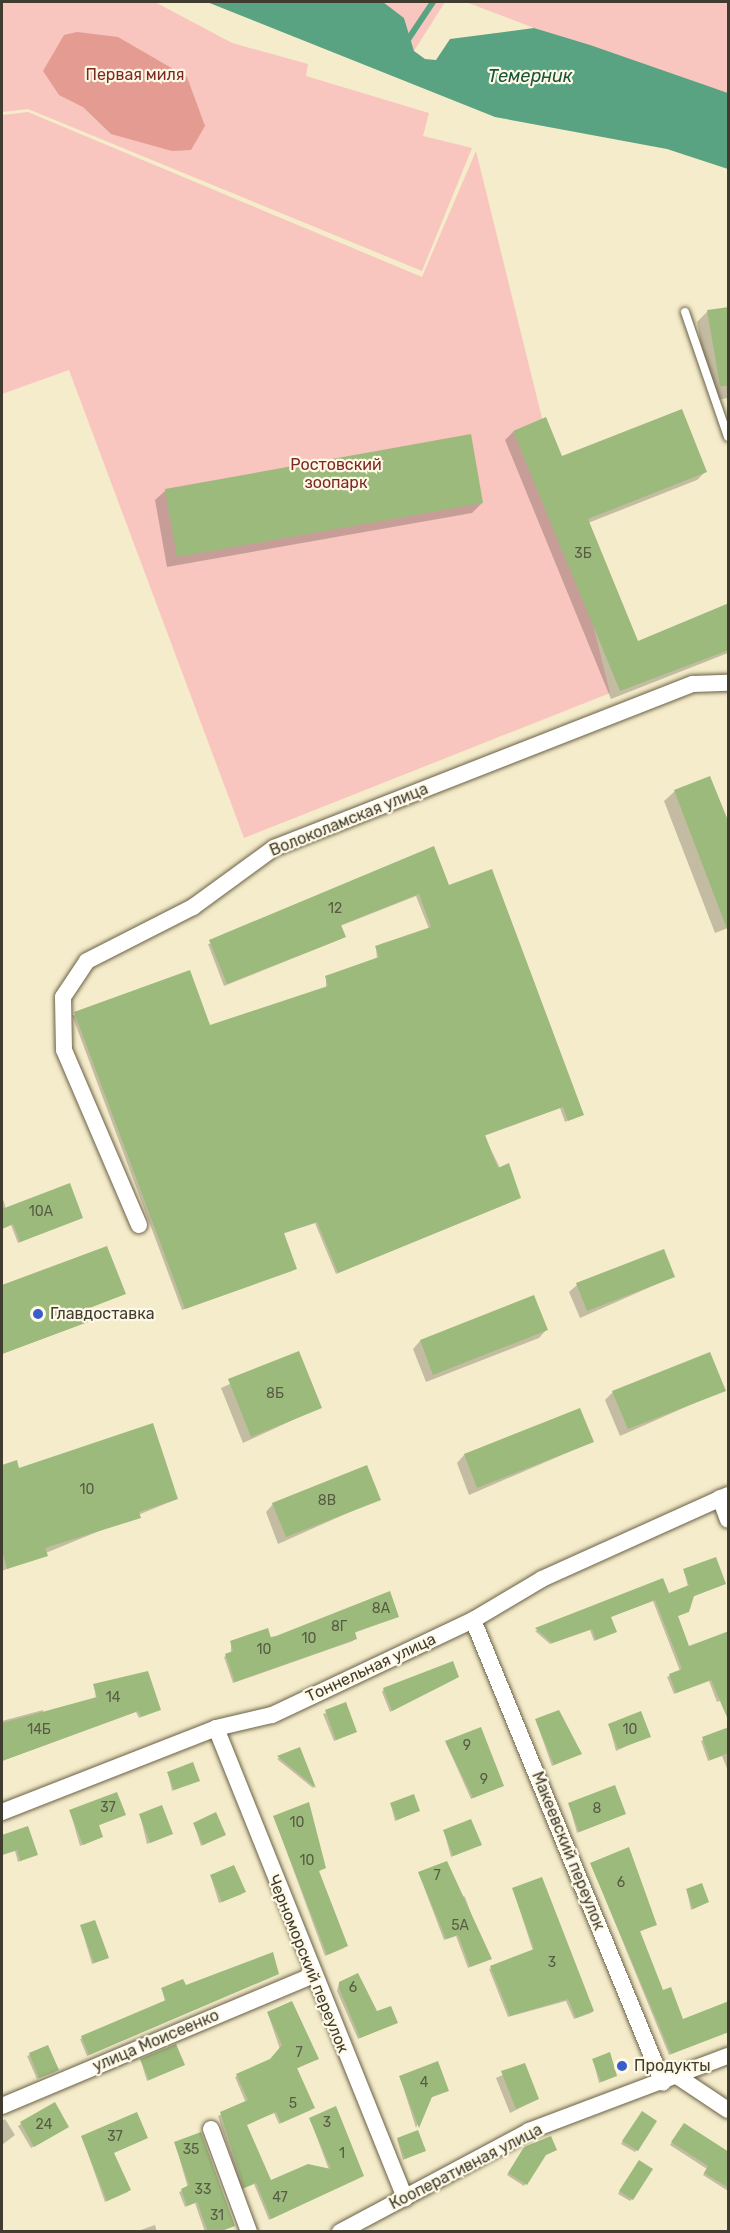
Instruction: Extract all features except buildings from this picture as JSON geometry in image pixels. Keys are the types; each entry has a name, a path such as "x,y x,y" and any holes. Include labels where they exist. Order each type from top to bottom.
{"street":[{"name":"Волоколамская улица","path":"139,1225 64,1050 63,997 87,961 193,907 274,848 693,684 729,683"},
{"path":"724,1496 729,1520"},
{"name":"Тоннельная улица","path":"2,1812 216,1728 272,1715 473,1620 542,1578 724,1496"},
{"name":"Макеевский переулок","path":"473,1620 670,2079"},
{"name":"Черноморский переулок","path":"216,1728 311,1976 405,2198"},
{"name":"улица Моисеенко","path":"2,2106 311,1976"},
{"name":"Кооперативная улица","path":"342,2231 529,2131 729,2056"},
{"path":"670,2079 729,2110"},
{"path":"211,2129 249,2232"}],"lane":[{"path":"685,312 729,437"}],"green space":[{"name":"Первая миля","path":"2,2 155,2 232,43 308,64 306,76 429,113 423,136 472,148 422,271 28,109 2,112"},
{"path":"383,2 445,2 414,51 404,18"},
{"path":"466,2 728,2 728,93 534,28"},
{"path":"77,32 118,37 187,77 205,126 191,150 172,151 111,134 83,107 59,95 43,71 64,35"},
{"name":"Ростовский зоопарк","path":"28,112 422,277 476,151 610,693 244,838 69,370 2,394 2,115"}],"water":[{"name":"Темерник","path":"207,2 383,2 404,18 414,51 425,59 436,60 450,39 534,28 590,45 728,93 728,169 667,149 495,117"}],"waterway":[{"path":"407,41 433,2"}],"place":[{"name":"Главдоставка","path":"38,1314"},
{"name":"Продукты","path":"622,2066"}]}
